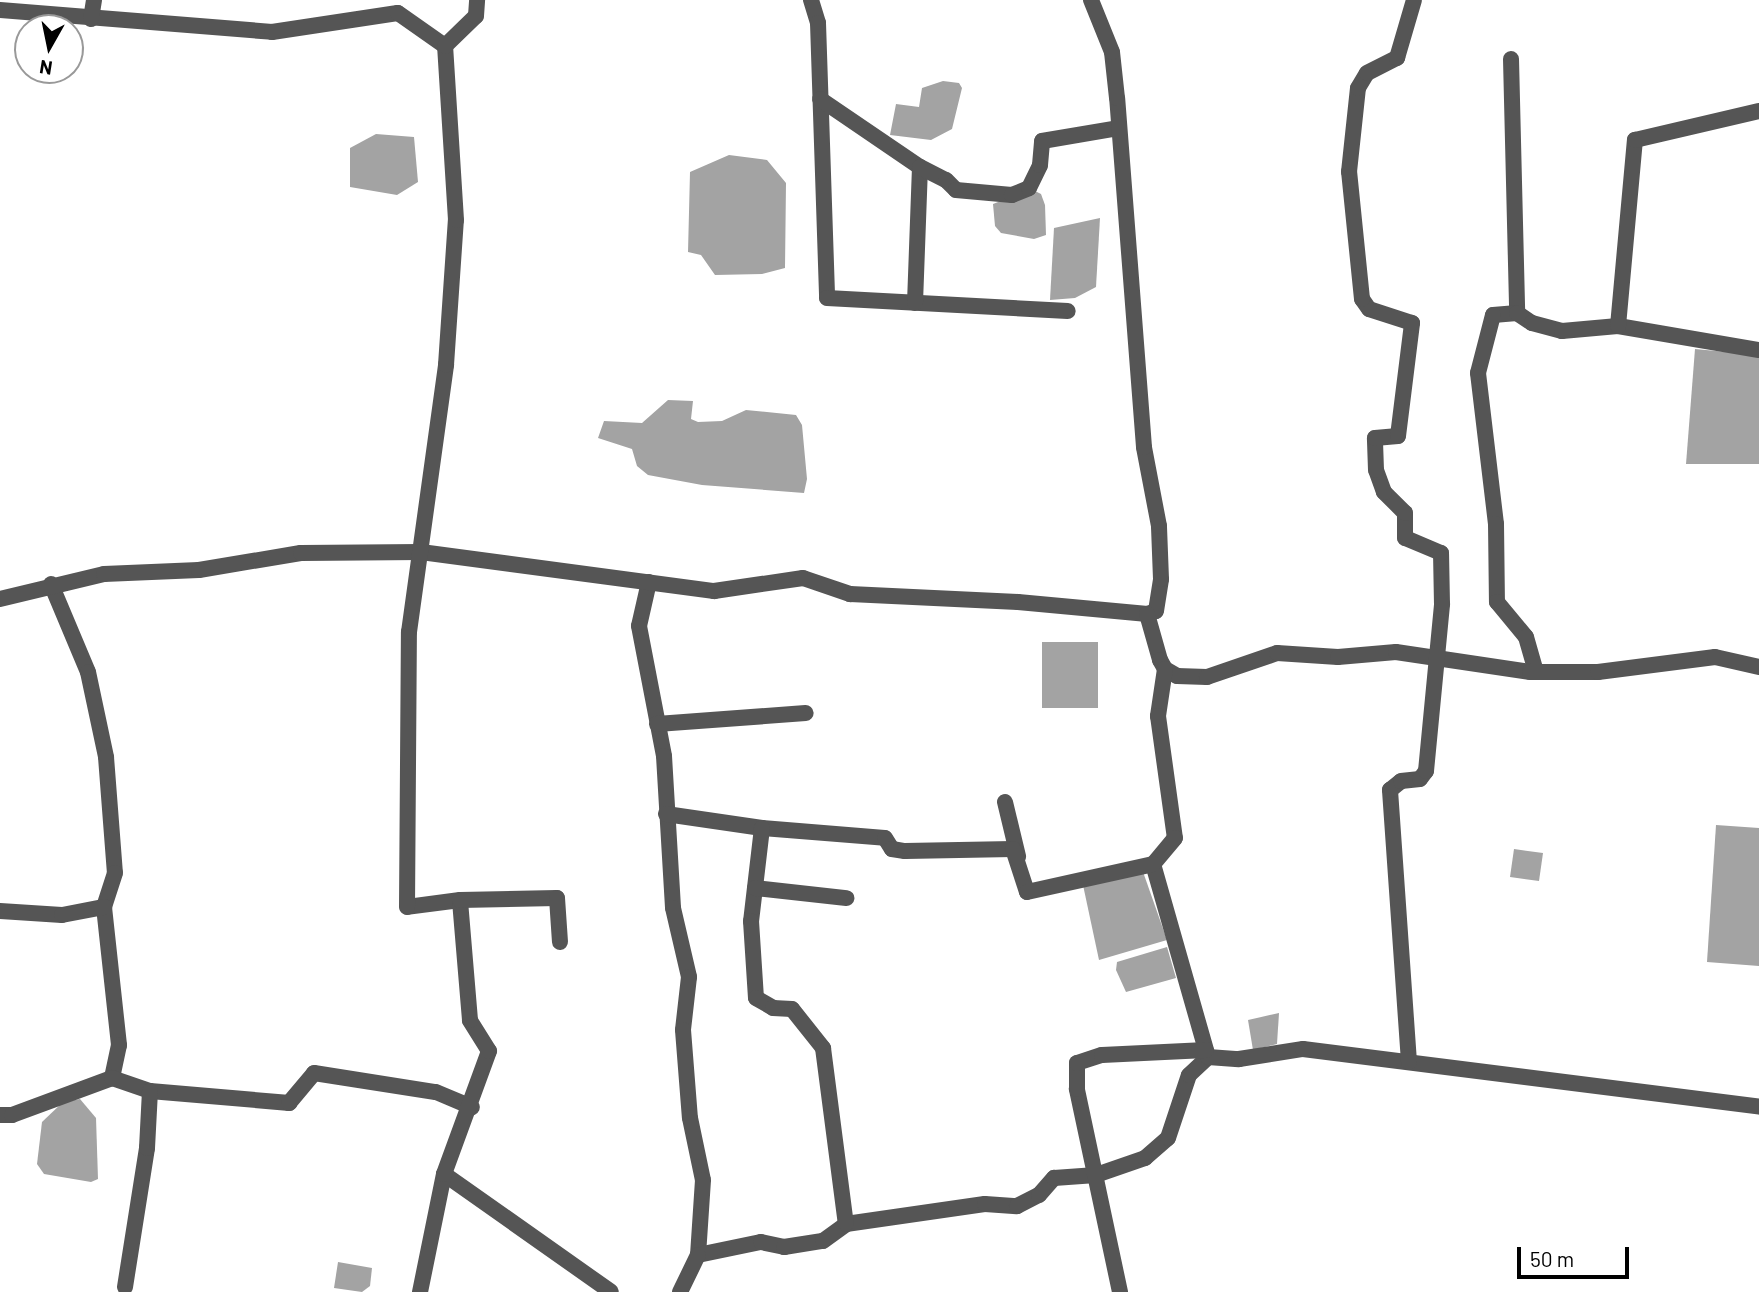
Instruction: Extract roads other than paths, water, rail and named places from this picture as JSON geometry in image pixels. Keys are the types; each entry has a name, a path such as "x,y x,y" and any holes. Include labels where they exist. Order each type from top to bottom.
{"street":[{"path":"91,19 94,0"},
{"path":"477,0 476,16 445,46 456,220 446,365 409,632 407,907 460,900 557,898 560,942"},
{"path":"811,0 818,23 827,298 1068,311"},
{"path":"0,599 51,584 104,574 199,570 301,553 421,552 714,591 803,578 850,594 1018,602 1147,614 1156,611 1161,579 1159,526 1144,447 1139,335 1112,52 1091,0"},
{"path":"1409,1062 1390,790 1394,784 1420,779 1426,771 1443,604 1441,553 1405,538 1405,513 1384,492 1376,470 1375,438 1398,436 1412,323 1369,309 1362,299 1349,172 1359,88 1367,73 1398,58 1414,0"},
{"path":"0,10 272,32 398,13 445,46"},
{"path":"1511,59 1517,313"},
{"path":"820,99 920,167 946,180 956,190 1012,195 1029,188 1040,165 1042,141 1118,128"},
{"path":"1618,326 1635,140 1759,111"},
{"path":"915,303 920,167"},
{"path":"1536,672 1526,637 1497,602 1496,524 1478,373 1493,315 1517,313 1532,323 1562,331 1618,326 1759,350"},
{"path":"649,582 639,626 664,756 673,908 689,977 683,1030 690,1118 703,1180 698,1255 680,1292"},
{"path":"51,584 88,672 106,757 115,873 104,907 119,1045 112,1078"},
{"path":"1027,892 1153,864 1175,838 1158,716 1165,669 1150,634 1147,614"},
{"path":"1165,669 1177,676 1207,677 1277,653 1338,657 1396,652 1536,672 1635,669 1715,657 1759,665"},
{"path":"657,724 806,713"},
{"path":"1005,802 1027,892"},
{"path":"666,814 762,828 885,838 892,849 905,851 1013,849 1027,892"},
{"path":"762,828 751,921 756,998 773,1008 792,1009 824,1048 846,1224"},
{"path":"1153,864 1207,1054"},
{"path":"755,888 846,898"},
{"path":"421,1292 444,1174 472,1107 489,1051 470,1020 460,900"},
{"path":"0,911 62,915 104,907"},
{"path":"1120,1292 1077,1089 1077,1063 1102,1055 1207,1054 1240,1059 1303,1049 1759,1107"},
{"path":"698,1255 761,1242 784,1247 823,1241 846,1224 985,1204 1017,1206 1039,1195 1054,1178 1096,1175 1145,1158 1168,1138 1189,1075 1207,1054"},
{"path":"0,1115 12,1115 112,1078 150,1091 289,1103 314,1073 436,1092 472,1107"},
{"path":"125,1287 147,1148 150,1091"},
{"path":"444,1174 611,1292"}]}
